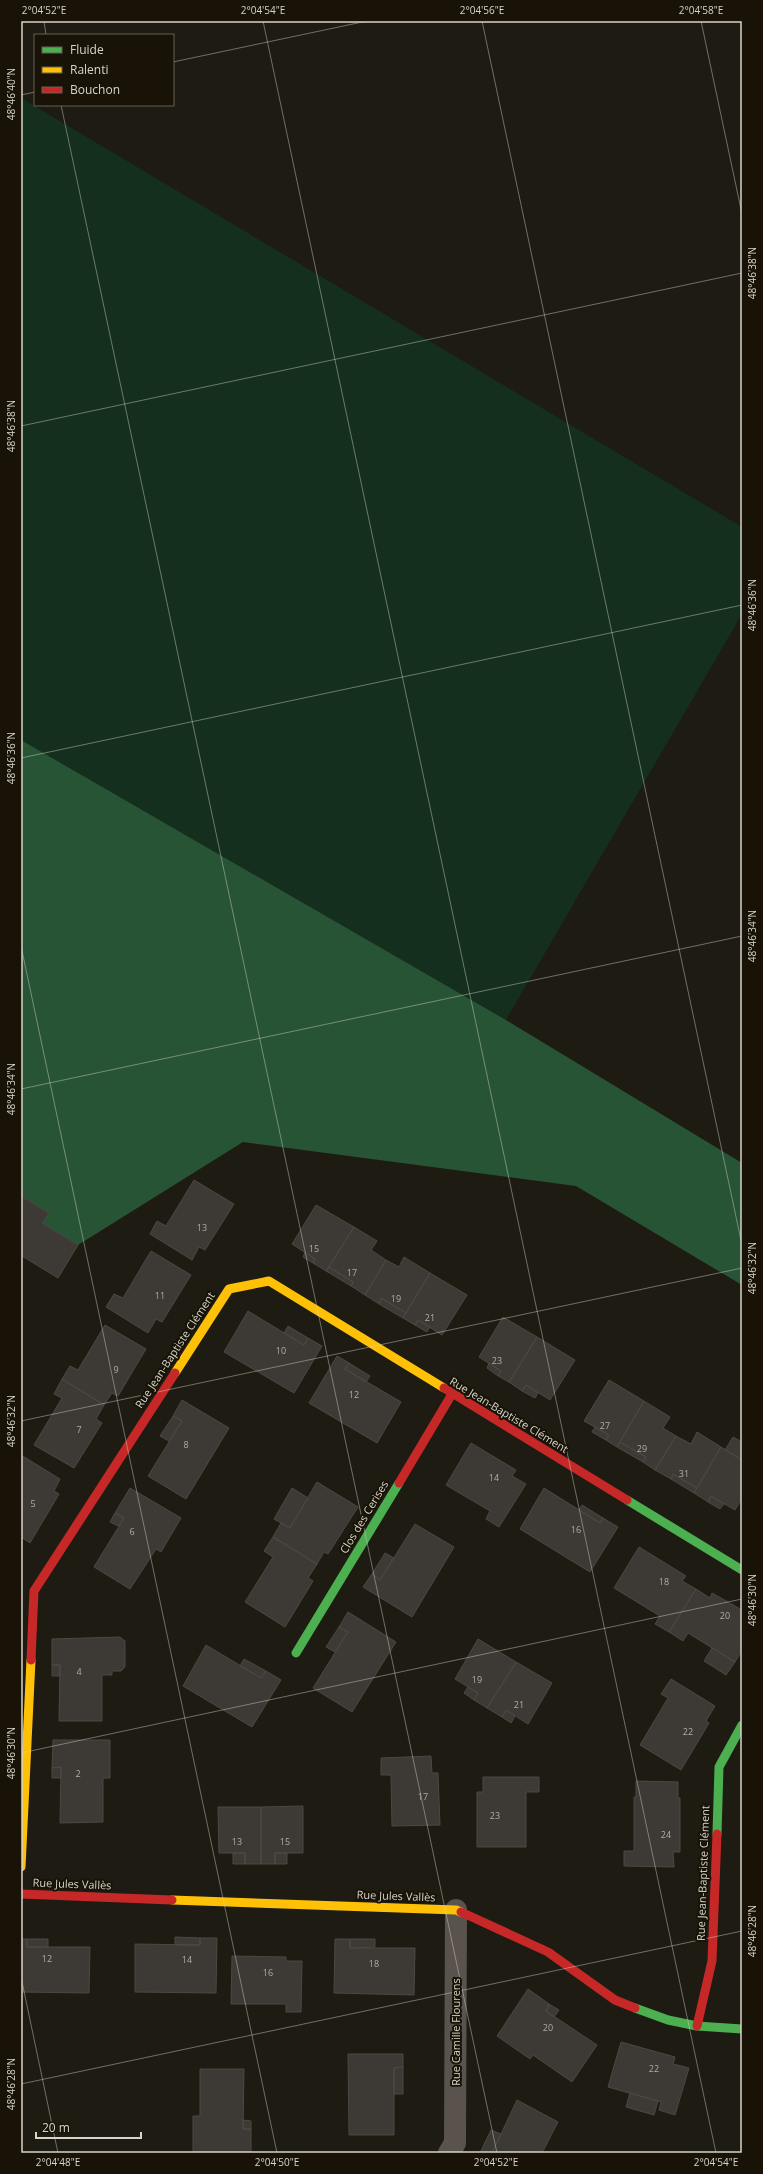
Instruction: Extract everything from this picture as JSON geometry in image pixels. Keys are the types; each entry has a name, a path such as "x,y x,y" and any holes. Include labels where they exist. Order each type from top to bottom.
{"street":[{"name":"Rue Jean-Baptiste Clément","path":"21,1867 34,1591 228,1289 269,1281 742,1570"},
{"name":"Clos des Cerises","path":"296,1652 452,1394"},
{"name":"Rue Jean-Baptiste Clément","path":"697,2026 712,1961 719,1767 742,1725"},
{"name":"Rue Jules Vallès","path":"21,1894 456,1910 548,1952 615,2000 668,2020 697,2026 742,2029"},
{"name":"Rue Camille Flourens","path":"449,2153 455,2143 456,1910"}],"green space":[{"path":"21,98 742,527 742,614 506,1020 21,740"},
{"path":"21,740 506,1020 742,1163 742,1285 576,1186 243,1142 78,1245 42,1223 48,1213 21,1196"}],"building":[{"path":"194,1180 234,1204 205,1250 199,1247 192,1260 150,1234 157,1221 166,1226"},
{"path":"21,1196 49,1213 42,1223 78,1245 58,1278 22,1256 21,1259"},
{"path":"316,1205 354,1227 326,1271 313,1263 315,1259 292,1244"},
{"path":"354,1227 377,1241 371,1250 386,1260 365,1295 351,1286 353,1282 329,1267"},
{"path":"151,1251 191,1275 162,1322 156,1319 148,1333 106,1307 114,1294 123,1298"},
{"path":"305,1252 315,1259 313,1263 303,1257"},
{"path":"404,1257 430,1273 406,1313 381,1298 379,1304 365,1295 386,1260 399,1267"},
{"path":"329,1267 353,1282 351,1286 326,1271"},
{"path":"430,1273 467,1295 442,1335 418,1320 415,1325 403,1318"},
{"path":"381,1298 406,1313 403,1318 379,1304"},
{"path":"248,1311 304,1345 308,1338 322,1346 294,1393 224,1352"},
{"path":"503,1317 537,1337 509,1382 498,1376 501,1371 479,1357"},
{"path":"418,1320 430,1327 427,1332 415,1325"},
{"path":"105,1325 146,1349 118,1396 112,1393 104,1405 62,1379 70,1366 78,1370"},
{"path":"288,1326 308,1338 304,1345 284,1333"},
{"path":"537,1337 575,1360 550,1400 526,1385 522,1391 509,1382"},
{"path":"337,1356 349,1363 345,1369 401,1402 377,1443 309,1403"},
{"path":"349,1363 370,1376 366,1382 345,1369"},
{"path":"489,1363 501,1371 498,1376 487,1368"},
{"path":"62,1379 104,1405 96,1419 102,1423 74,1468 34,1445 62,1398 54,1394"},
{"path":"609,1380 644,1401 617,1447 606,1440 609,1435 584,1421"},
{"path":"526,1385 538,1393 535,1398 522,1391"},
{"path":"182,1400 229,1428 186,1499 148,1476 182,1421 173,1416"},
{"path":"644,1401 670,1417 663,1428 676,1436 655,1470 643,1462 646,1457 620,1442"},
{"path":"173,1416 182,1421 169,1441 160,1436"},
{"path":"595,1427 609,1435 606,1440 592,1432"},
{"path":"697,1432 721,1447 697,1488 673,1474 671,1479 655,1470 676,1436 691,1444"},
{"path":"733,1437 742,1442 742,1460 725,1450"},
{"path":"620,1442 646,1457 643,1462 617,1447"},
{"path":"471,1443 516,1470 512,1476 526,1484 499,1527 486,1519 490,1511 446,1485"},
{"path":"721,1447 742,1460 742,1498 735,1510 711,1496 708,1502 694,1493"},
{"path":"21,1455 60,1479 54,1491 59,1494 30,1543 21,1537"},
{"path":"673,1474 697,1488 694,1493 671,1479"},
{"path":"317,1482 358,1507 328,1554 324,1552 317,1564 273,1537 281,1523 290,1528"},
{"path":"130,1488 181,1518 161,1552 156,1549 130,1589 94,1567 124,1518 115,1513"},
{"path":"292,1488 308,1498 290,1528 274,1519"},
{"path":"544,1488 600,1523 603,1518 618,1527 590,1572 520,1529"},
{"path":"711,1496 724,1504 720,1509 708,1502"},
{"path":"582,1505 603,1518 600,1523 579,1510"},
{"path":"115,1513 124,1518 118,1526 110,1522"},
{"path":"415,1524 454,1547 412,1617 363,1587 372,1574 380,1580"},
{"path":"273,1537 317,1564 308,1578 313,1581 285,1627 245,1602 273,1557 264,1551"},
{"path":"639,1547 686,1576 682,1581 696,1589 669,1632 655,1624 660,1616 614,1588"},
{"path":"385,1553 394,1558 380,1580 372,1574"},
{"path":"696,1589 710,1598 712,1593 742,1610 742,1650 735,1662 688,1633 683,1641 669,1632"},
{"path":"348,1612 396,1642 352,1712 313,1688 348,1632 339,1627"},
{"path":"339,1627 348,1632 335,1652 326,1647"},
{"path":"120,1637 125,1641 125,1667 121,1671 112,1671 112,1675 102,1675 102,1721 59,1721 60,1665 52,1665 52,1639"},
{"path":"478,1639 516,1662 487,1708 474,1700 478,1693 455,1679"},
{"path":"206,1645 261,1678 266,1671 281,1680 252,1727 183,1686"},
{"path":"712,1648 735,1662 726,1675 704,1661"},
{"path":"244,1659 266,1671 261,1678 240,1666"},
{"path":"516,1662 552,1683 528,1724 506,1710 502,1717 487,1708"},
{"path":"52,1665 60,1665 60,1676 52,1676"},
{"path":"671,1679 715,1706 706,1721 709,1723 681,1770 640,1745 668,1698 661,1694"},
{"path":"468,1687 478,1693 474,1700 464,1693"},
{"path":"506,1710 515,1716 511,1723 502,1717"},
{"path":"53,1740 110,1740 110,1778 103,1778 103,1822 60,1823 61,1767 52,1768"},
{"path":"431,1756 432,1773 438,1773 440,1825 392,1826 391,1775 381,1775 381,1758"},
{"path":"61,1767 61,1778 52,1778 52,1768"},
{"path":"483,1777 539,1777 539,1792 526,1792 526,1847 477,1847 477,1792 483,1792"},
{"path":"636,1781 678,1782 678,1798 680,1798 680,1852 673,1852 674,1867 624,1866 624,1851 634,1851 634,1797 636,1797"},
{"path":"303,1806 303,1853 275,1853 275,1864 261,1864 261,1807"},
{"path":"218,1807 261,1807 261,1864 245,1864 245,1853 219,1853"},
{"path":"233,1853 245,1853 245,1864 233,1864"},
{"path":"275,1853 287,1853 287,1864 275,1864"},
{"path":"175,1937 200,1938 200,1945 175,1945"},
{"path":"200,1938 217,1938 216,1993 135,1992 135,1944 200,1945"},
{"path":"21,1939 27,1939 27,1947 90,1947 89,1993 21,1992"},
{"path":"27,1939 48,1939 48,1947 27,1947"},
{"path":"335,1939 350,1939 350,1948 415,1948 414,1995 334,1993"},
{"path":"350,1939 375,1939 375,1947 350,1948"},
{"path":"232,1956 286,1957 286,1961 302,1961 301,2012 286,2012 286,2004 231,2004"},
{"path":"528,1989 549,2004 546,2011 597,2045 572,2082 533,2055 530,2059 497,2036"},
{"path":"549,2004 559,2010 554,2017 546,2011"},
{"path":"621,2042 675,2057 673,2064 689,2068 675,2115 659,2110 661,2102 608,2087"},
{"path":"348,2054 403,2054 403,2067 394,2068 394,2135 349,2135"},
{"path":"403,2067 403,2094 394,2094 394,2068"},
{"path":"200,2069 244,2069 243,2129 251,2129 251,2153 193,2153 193,2116 200,2116"},
{"path":"630,2093 658,2101 654,2115 626,2107"},
{"path":"517,2100 558,2122 542,2153 492,2153"},
{"path":"243,2120 251,2121 251,2129 243,2129"},
{"path":"491,2130 501,2134 492,2153 480,2153"}],"traffic: fast":[{"path":"296,1653 399,1483"},
{"path":"627,1500 742,1570"},
{"path":"717,1834 719,1767 742,1725"},
{"path":"635,2008 668,2020 697,2026 742,2029"}],"traffic: slow":[{"path":"175,1373 229,1289 269,1281 444,1388"},
{"path":"21,1867 31,1660"},
{"path":"172,1900 456,1910 461,1912"}],"traffic: jam":[{"path":"31,1660 34,1591 175,1373"},
{"path":"444,1388 627,1500"},
{"path":"399,1483 452,1394"},
{"path":"697,2026 712,1961 717,1834"},
{"path":"21,1894 172,1900"},
{"path":"461,1912 548,1952 615,2000 635,2008"}]}
